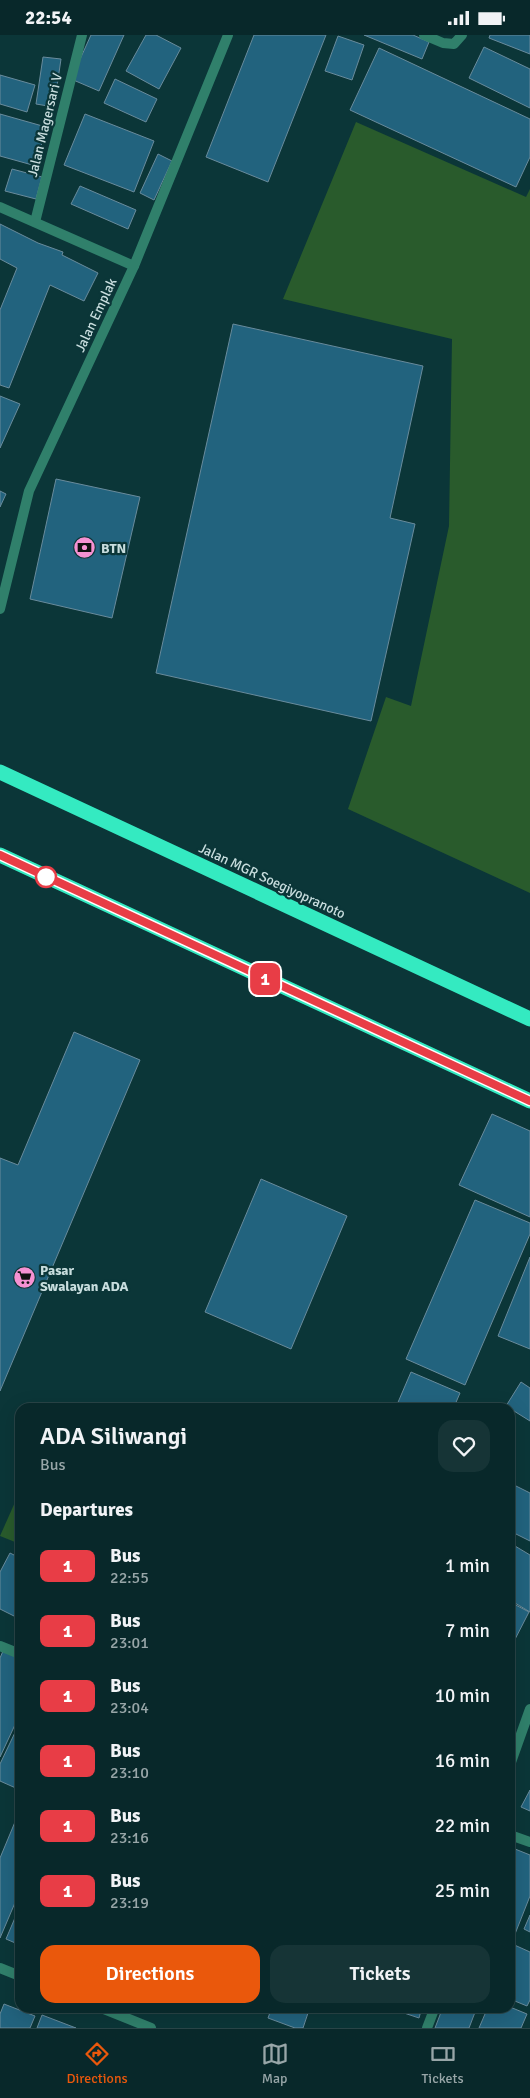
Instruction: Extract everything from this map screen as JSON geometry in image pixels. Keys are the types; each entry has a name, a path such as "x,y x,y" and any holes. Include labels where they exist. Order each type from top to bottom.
{"highway":[{"name":"Jalan MGR Soegiyopranoto","path":"0,772 530,1019"},
{"path":"0,855 530,1101"}],"street":[{"name":"Jalan Magersari V","path":"35,222 82,35"},
{"name":"Jalan Emplak","path":"0,609 29,491 134,266 228,35"},
{"path":"424,35 448,44 454,44 462,35"},
{"path":"0,207 134,266"},
{"path":"0,1646 15,1652"},
{"path":"515,1751 530,1709"},
{"path":"515,1837 530,1842"},
{"path":"0,1968 15,1974"},
{"path":"114,2013 151,2028"},
{"path":"427,2028 433,2013"}],"green space":[{"path":"356,122 526,197 530,189 530,893 348,809 386,697 411,706 449,526 452,339 283,299"},
{"path":"15,1502 15,1542 0,1536"}],"building":[{"path":"91,35 124,35 99,91 71,79"},
{"path":"146,35 156,35 181,48 159,89 126,71"},
{"path":"254,35 326,35 268,182 206,157"},
{"path":"364,35 413,35 429,42 422,59"},
{"path":"490,35 530,35 530,54 489,38"},
{"path":"338,36 364,45 352,80 325,71"},
{"path":"484,47 530,69 530,108 469,78"},
{"path":"379,48 530,119 530,157 516,187 350,110"},
{"path":"43,57 61,59 54,107 36,104"},
{"path":"0,75 35,85 27,112 0,104"},
{"path":"115,79 157,99 146,122 104,103"},
{"path":"0,114 46,127 36,166 0,156"},
{"path":"85,114 154,141 134,192 64,165"},
{"path":"158,154 172,161 154,200 140,193"},
{"path":"12,169 42,177 36,199 5,191"},
{"path":"80,186 136,210 128,229 71,204"},
{"path":"0,224 38,243 63,252 62,255 98,273 84,301 50,285 9,388 0,385 0,310 17,268 0,259"},
{"path":"233,324 423,366 390,518 415,524 371,721 156,673"},
{"path":"0,396 20,404 0,448"},
{"name":"BTN","path":"56,479 140,497 112,618 30,599"},
{"path":"0,491 6,494 0,507"},
{"name":"Pasar Swalayan ADA","path":"74,1032 140,1060 0,1391 0,1158 18,1165"},
{"path":"492,1114 530,1131 530,1217 459,1185"},
{"path":"261,1179 347,1216 291,1349 205,1312"},
{"path":"475,1200 530,1223 530,1234 465,1385 406,1359"},
{"path":"530,1257 530,1349 498,1336"},
{"path":"411,1372 460,1393 456,1403 398,1403"},
{"path":"521,1382 530,1388 530,1421 515,1412 515,1403 508,1403"},
{"path":"515,1486 530,1493 530,1541 515,1534"},
{"path":"515,1546 530,1555 530,1612 515,1603"},
{"path":"10,1553 15,1556 15,1616 0,1609 0,1572"},
{"path":"515,1605 529,1612 515,1639"},
{"path":"3,1651 15,1656 15,1725 0,1757 0,1658"},
{"path":"15,1732 15,1788 0,1781 0,1764"},
{"path":"530,1790 530,1811 521,1807"},
{"path":"15,1822 15,1903 0,1938 0,1858"},
{"path":"515,1849 530,1855 530,1896 515,1934"},
{"path":"530,1915 530,1932 524,1929"},
{"path":"15,1918 15,1943 6,1939"},
{"path":"515,1945 530,1952 530,2000 527,2006 515,2001"},
{"path":"4,2004 15,2008 15,2013 27,2013 35,2016 30,2028 0,2028 0,2014"},
{"path":"515,2009 527,2014 521,2028 479,2028 485,2013 515,2013"},
{"path":"270,2013 308,2013 303,2028 295,2028 268,2018"},
{"path":"404,2013 420,2013 419,2018"},
{"path":"441,2013 475,2013 469,2028 435,2028"},
{"path":"42,2015 76,2028 37,2028"}],"bus line":[{"name":"1","path":"0,855 272,983 530,1101"}],"place":[{"name":"BTN","path":"85,548"},
{"name":"Pasar Swalayan ADA","path":"24,1278"}]}
